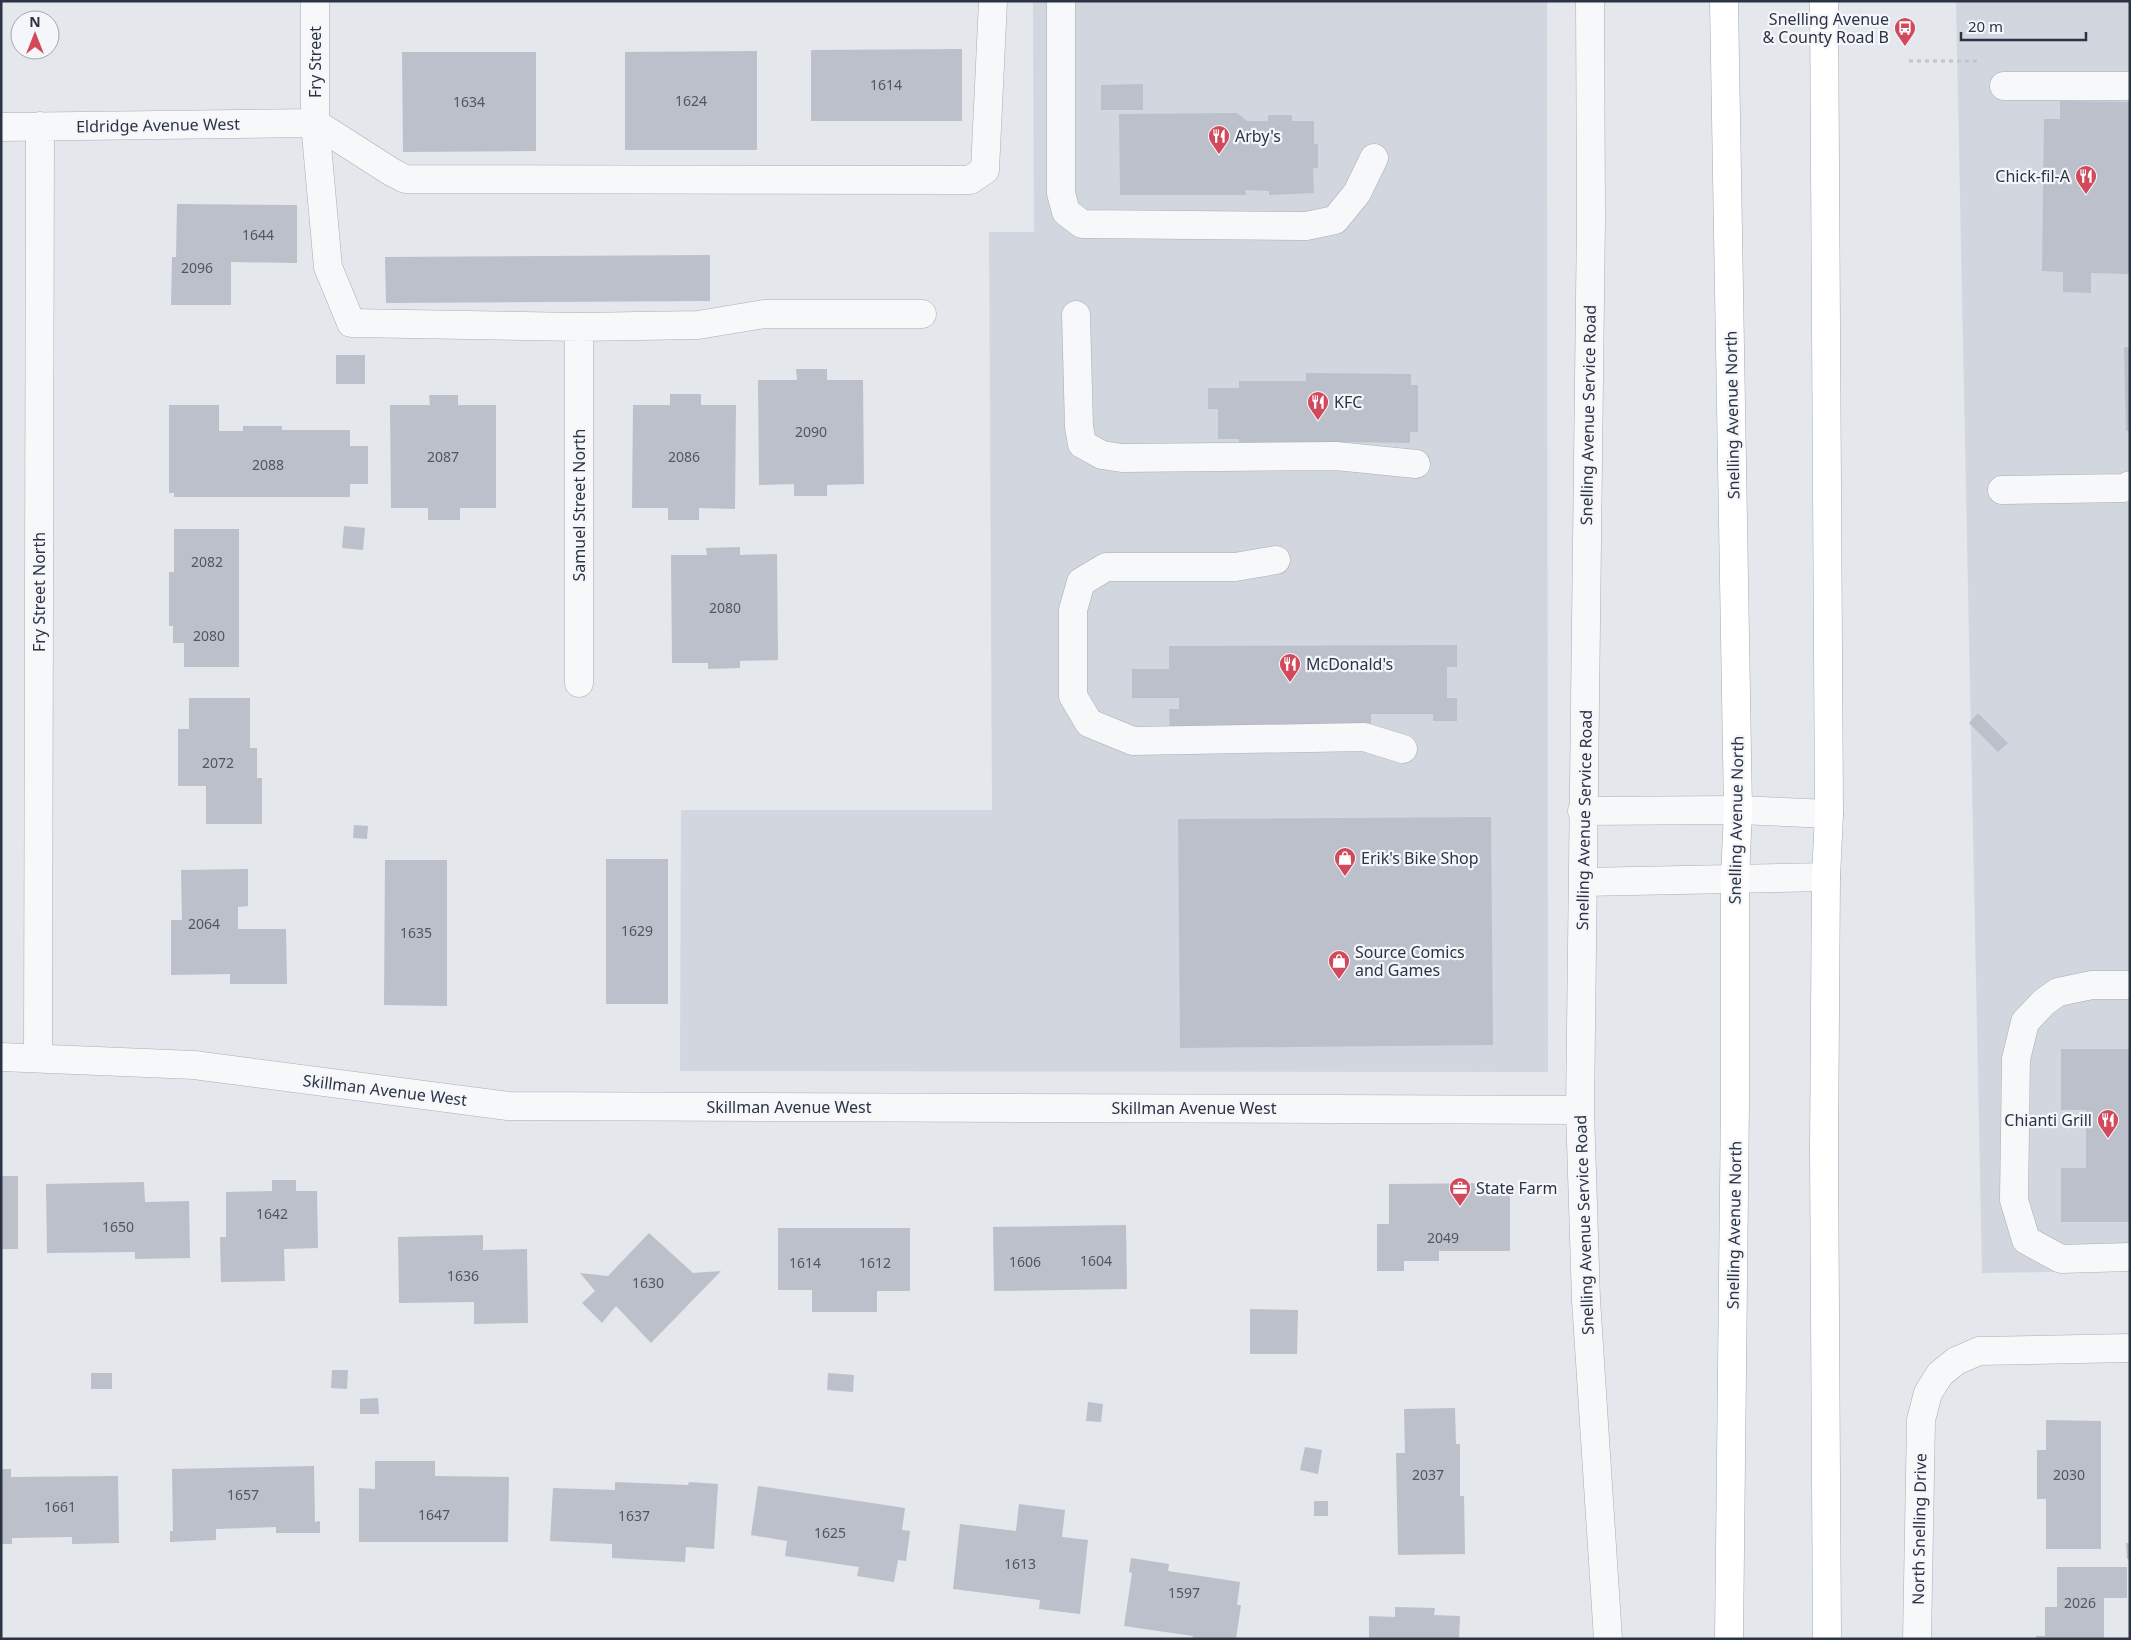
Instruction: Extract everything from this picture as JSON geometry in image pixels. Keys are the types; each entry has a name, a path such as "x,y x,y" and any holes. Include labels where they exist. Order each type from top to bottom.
{"main road":[{"name":"Snelling Avenue North","path":"1724,1 1738,810 1735,879 1735,1112 1729,1639"},
{"path":"1824,1 1829,814 1826,878 1824,1150 1827,1639"}],"street":[{"name":"Fry Street","path":"315,1 315,123 328,266 351,322 579,327"},
{"path":"315,123 405,179 970,180 985,170 993,1"},
{"name":"Snelling Avenue Service Road","path":"1590,1 1591,217 1582,811 1580,1110 1586,1300 1608,1639"},
{"path":"1061,13 1061,193 1066,212 1082,224 1306,226 1335,220 1357,193 1374,158"},
{"path":"2004,86 2130,86"},
{"name":"Eldridge Avenue West","path":"1,126 315,123"},
{"name":"Fry Street North","path":"38,1057 40,126"},
{"path":"579,327 698,325 764,314 922,314"},
{"path":"1076,315 1078,427 1082,444 1102,454 1122,458 1336,456 1416,464"},
{"name":"Samuel Street North","path":"579,327 579,683"},
{"path":"2002,490 2124,488 2130,485"},
{"path":"1276,560 1235,567 1106,567 1082,582 1073,610 1073,696 1089,723 1134,741 1364,736 1403,749"},
{"path":"1582,811 1738,810 1829,814"},
{"path":"1583,882 1826,878"},
{"path":"2130,985 2092,985 2058,992 2044,1002 2025,1022 2016,1058 2014,1200 2026,1240 2061,1259 2130,1257"},
{"name":"Skillman Avenue West","path":"1,1057 38,1057 194,1066 508,1106 1580,1110"},
{"name":"North Snelling Drive","path":"1917,1639 1921,1420 1928,1393 1940,1374 1956,1361 1979,1351 2130,1348"}],"path":[{"path":"1909,61 1985,61"}],"shaded area":[{"path":"1033,1 1547,1 1548,1072 680,1071 681,810 992,810 989,232 1034,232"},
{"path":"1956,1 2130,1 2130,1271 1982,1273"}],"building":[{"path":"962,49 962,121 811,121 811,50"},
{"path":"757,51 757,150 625,150 625,52"},
{"path":"402,52 536,52 536,151 403,152"},
{"path":"1143,84 1143,110 1101,110 1101,85"},
{"name":"Chick-fil-A","path":"2060,101 2130,102 2130,274 2091,273 2091,293 2063,292 2063,272 2042,271 2044,119 2060,119"},
{"name":"Arby's","path":"1237,113 1247,121 1268,121 1268,115 1292,115 1292,121 1314,121 1314,144 1318,144 1318,168 1313,168 1314,193 1269,195 1269,191 1245,190 1246,195 1120,195 1119,114"},
{"path":"177,204 297,205 297,263 231,262 231,305 171,305 172,257 176,257"},
{"path":"710,255 710,301 386,303 385,257"},
{"path":"2124,347 2130,347 2130,431 2126,431"},
{"path":"336,355 365,355 365,384 336,384"},
{"path":"796,369 827,369 827,380 863,380 864,484 827,485 827,496 794,496 794,484 759,485 758,380 797,380"},
{"name":"KFC","path":"1306,373 1411,374 1411,385 1418,385 1418,432 1410,432 1410,443 1347,442 1346,449 1239,444 1239,439 1218,439 1218,409 1208,409 1208,388 1239,388 1239,381 1306,381"},
{"path":"670,394 701,394 701,405 736,405 735,509 699,508 699,520 668,520 668,508 632,508 633,405 670,405"},
{"path":"429,395 458,395 458,405 496,405 496,508 460,508 460,520 428,520 428,508 391,508 390,405 430,405"},
{"path":"169,405 219,405 219,431 243,431 243,426 282,426 282,430 350,430 350,446 368,446 368,484 350,484 350,497 174,497 174,493 169,493"},
{"path":"344,526 365,528 363,550 342,548"},
{"path":"174,529 239,529 239,667 184,667 184,643 173,643 173,626 169,626 169,572 174,572"},
{"path":"740,547 740,555 777,554 778,660 740,661 740,668 708,669 708,663 672,663 671,555 707,555 706,548"},
{"name":"McDonald's","path":"1457,645 1457,667 1447,667 1447,698 1457,698 1457,721 1433,721 1433,714 1371,714 1371,734 1170,737 1169,709 1179,709 1179,698 1132,698 1132,669 1169,669 1169,646"},
{"path":"189,698 250,698 250,748 257,748 257,778 262,778 262,824 206,824 206,786 178,786 178,729 189,729"},
{"path":"1978,713 2008,743 1998,752 1969,723"},
{"path":"1491,817 1493,1045 1180,1048 1178,819"},
{"path":"354,825 368,826 367,839 353,838"},
{"path":"606,859 668,859 668,1004 606,1004"},
{"path":"385,860 447,860 447,1006 384,1005"},
{"path":"248,869 248,906 238,907 238,929 286,929 287,984 230,984 230,974 171,975 171,920 182,920 181,870"},
{"name":"Chianti Grill","path":"2061,1049 2130,1049 2130,1222 2061,1222 2061,1168 2086,1168 2086,1110 2061,1110"},
{"path":"1,1176 18,1176 18,1249 1,1249"},
{"path":"272,1180 296,1180 296,1191 317,1191 318,1248 284,1249 285,1281 221,1282 220,1237 226,1237 226,1192 272,1191"},
{"path":"144,1182 145,1202 189,1201 190,1258 135,1259 135,1252 47,1253 46,1184"},
{"path":"1510,1183 1510,1251 1439,1251 1439,1261 1404,1261 1404,1271 1377,1271 1377,1224 1389,1224 1389,1184"},
{"path":"1126,1225 1127,1289 994,1291 993,1227"},
{"path":"778,1228 910,1228 910,1291 877,1291 877,1312 812,1312 812,1290 778,1290"},
{"path":"649,1233 693,1273 721,1271 651,1343 616,1306 602,1323 582,1303 595,1291 580,1273 608,1276"},
{"path":"483,1235 483,1250 527,1249 528,1323 474,1324 474,1302 399,1303 398,1237"},
{"path":"1250,1309 1298,1310 1297,1354 1250,1354"},
{"path":"332,1370 348,1370 347,1389 331,1388"},
{"path":"91,1373 112,1373 112,1389 91,1389"},
{"path":"828,1373 854,1375 853,1392 827,1390"},
{"path":"378,1398 379,1414 360,1414 360,1399"},
{"path":"1088,1402 1103,1404 1101,1422 1086,1421"},
{"path":"1455,1408 1456,1444 1460,1444 1460,1496 1464,1496 1465,1554 1398,1555 1396,1453 1405,1453 1404,1409"},
{"path":"2046,1420 2101,1421 2101,1549 2046,1549 2046,1499 2037,1499 2037,1450 2046,1450"},
{"path":"1305,1447 1322,1450 1318,1474 1300,1470"},
{"path":"375,1461 435,1461 435,1476 509,1477 508,1542 359,1542 359,1488 375,1489"},
{"path":"314,1466 315,1522 320,1521 320,1533 276,1533 276,1527 216,1529 216,1540 170,1542 170,1531 173,1531 172,1469"},
{"path":"1,1469 11,1469 11,1477 118,1476 119,1543 72,1544 72,1537 12,1538 12,1544 1,1544"},
{"path":"615,1482 688,1485 689,1482 718,1484 714,1549 686,1547 685,1562 612,1558 612,1544 550,1541 553,1488 615,1490"},
{"path":"758,1486 905,1508 902,1530 910,1531 906,1561 898,1560 894,1582 857,1576 859,1567 785,1556 787,1541 751,1535"},
{"path":"1314,1501 1328,1501 1328,1516 1314,1516"},
{"path":"1019,1504 1065,1510 1062,1537 1088,1540 1080,1614 1039,1609 1040,1600 953,1589 960,1524 1016,1531"},
{"path":"2126,1543 2130,1543 2130,1559 2127,1559"},
{"path":"1131,1558 1169,1564 1168,1571 1240,1582 1237,1605 1241,1605 1236,1639 1192,1639 1193,1636 1124,1626 1132,1573 1129,1572"},
{"path":"2057,1567 2127,1567 2127,1598 2104,1598 2104,1639 2036,1639 2036,1636 2045,1636 2045,1607 2057,1607"},
{"path":"1395,1607 1435,1608 1434,1615 1460,1616 1459,1639 1369,1639 1369,1616 1395,1617"}],"place":[{"name":"Snelling Avenue & County Road B","path":"1905,47"},
{"name":"Arby's","path":"1219,155"},
{"name":"Chick-fil-A","path":"2086,195"},
{"name":"KFC","path":"1318,421"},
{"name":"McDonald's","path":"1290,683"},
{"name":"Erik's Bike Shop","path":"1345,877"},
{"name":"Source Comics and Games","path":"1339,980"},
{"name":"Chianti Grill","path":"2108,1139"},
{"name":"State Farm","path":"1460,1207"}]}
